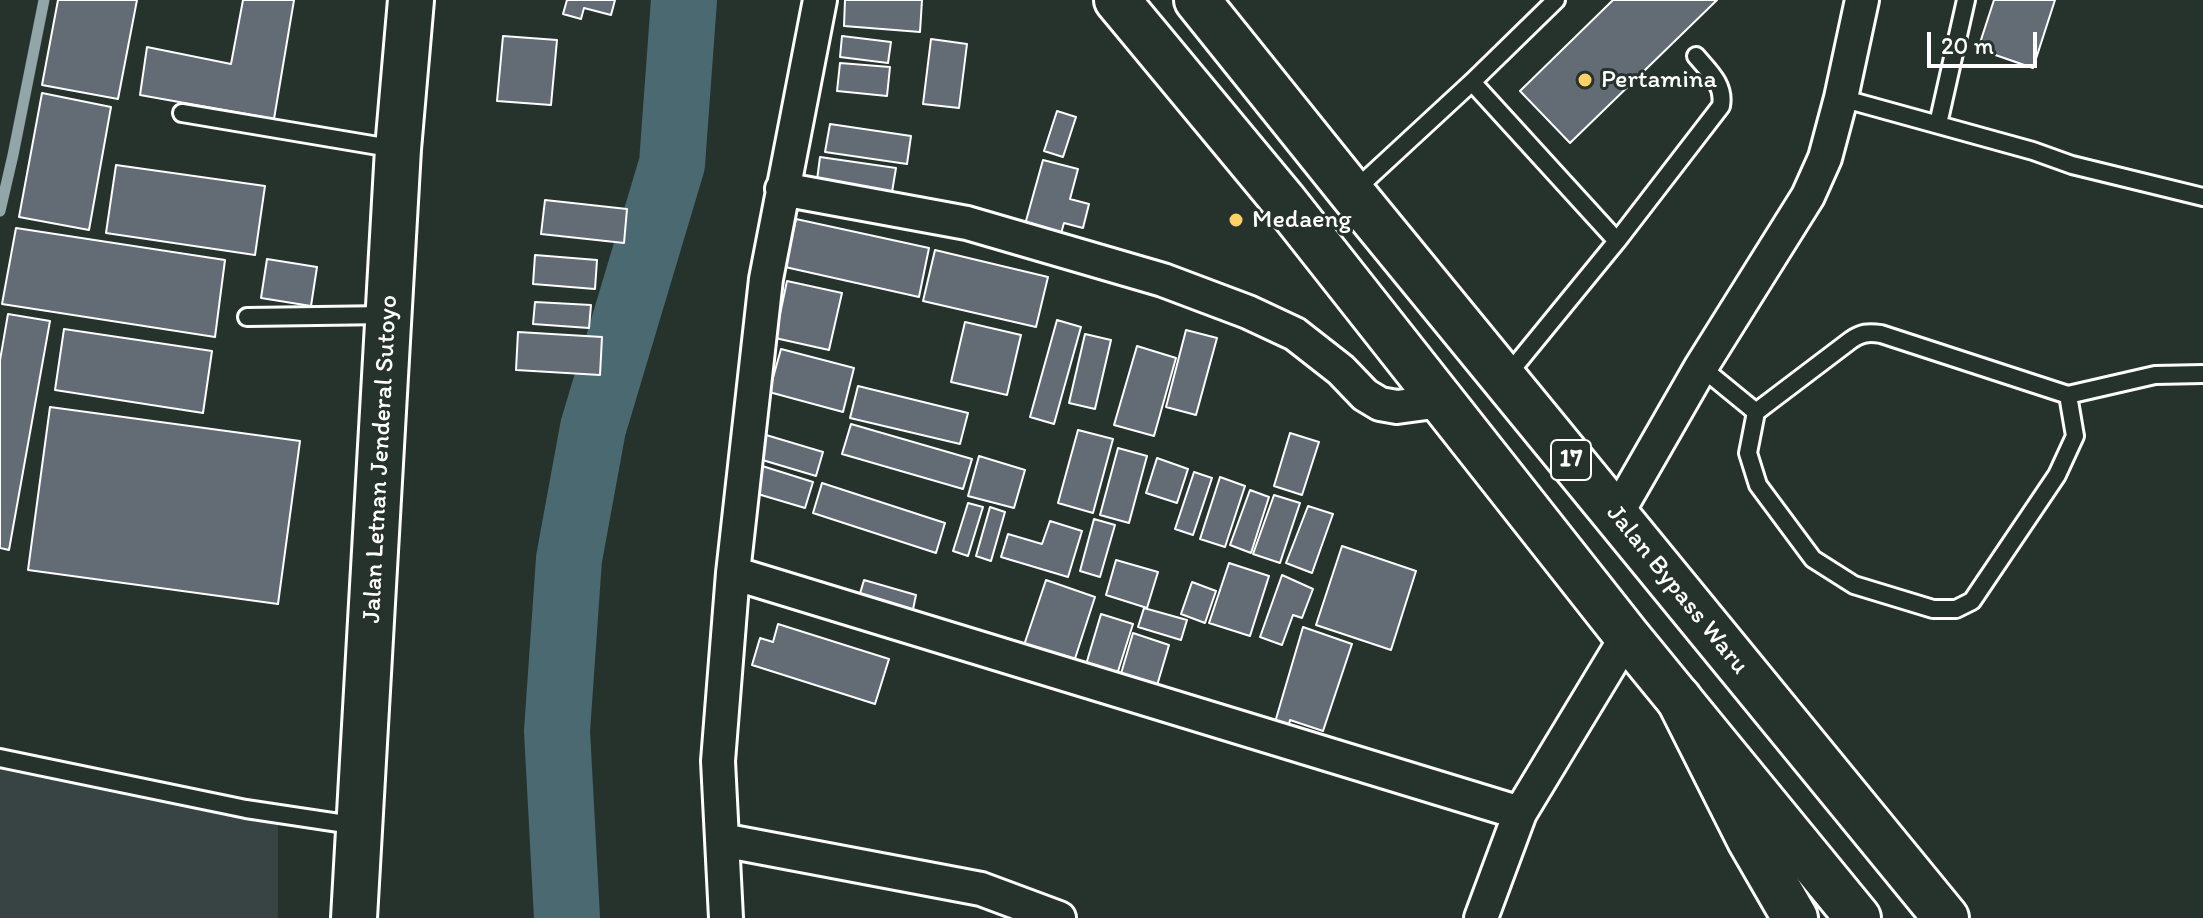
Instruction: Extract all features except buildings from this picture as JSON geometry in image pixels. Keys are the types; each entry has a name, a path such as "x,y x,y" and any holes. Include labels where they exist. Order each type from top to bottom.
{"highway":[{"name":"Jalan Letnan Jenderal Sutoyo","path":"354,918 398,149 411,0"},
{"name":"17","path":"1117,0 1283,200 1627,636 1858,918"},
{"name":"Jalan Bypass Waru","path":"1197,0 1946,918"},
{"path":"1679,699 1750,840 1795,918"}],"street":[{"path":"726,918 718,761 733,573 766,279 820,0"},
{"path":"1616,515 1701,367 1808,196 1825,158 1862,0"},
{"path":"782,189 967,223 1163,280 1248,312 1295,334 1341,370 1365,395 1380,404 1397,407 1441,401"},
{"path":"733,573 1520,813"},
{"path":"1481,918 1520,813 1627,636"},
{"path":"722,840 981,889 1059,918"}],"lane":[{"path":"1352,193 1556,0"},
{"path":"1938,124 1966,0"},
{"path":"1504,379 1617,241 1721,106 1719,84 1696,56"},
{"path":"1472,82 1617,241"},
{"path":"1841,98 2033,151 2072,165 2203,197"},
{"path":"182,113 398,149"},
{"path":"247,317 389,315"},
{"path":"2068,395 2075,436 2057,475 1972,601 1956,609 1933,609 1854,585 1813,559 1758,485 1748,453 1756,412 1859,334 1868,332 2068,395 2155,375 2203,374"},
{"path":"1701,367 1756,412"},
{"path":"0,758 246,809 360,826"}],"shaded area":[{"path":"0,755 278,809 278,918 0,918"}],"waterway":[{"path":"0,211 44,0"},
{"path":"567,918 557,731 569,559 593,428 672,164 684,0"}],"place":[{"name":"Pertamina","path":"1585,80"},
{"name":"Medaeng","path":"1236,220"}]}
